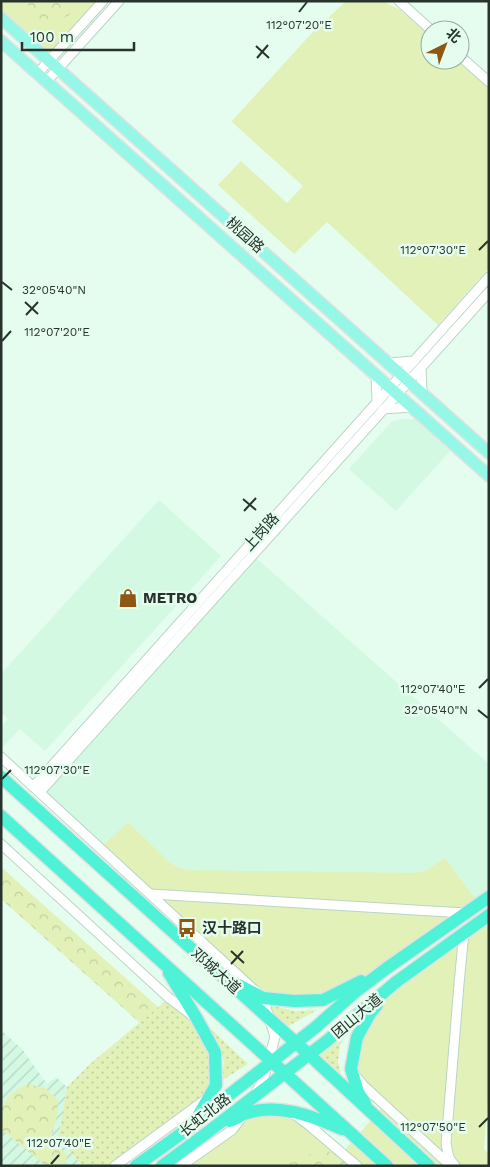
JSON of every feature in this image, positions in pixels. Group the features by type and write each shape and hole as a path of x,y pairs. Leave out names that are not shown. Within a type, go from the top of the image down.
{"highway":[{"name":"邓城大道","path":"1,777 296,1043 428,1166"},
{"name":"邓城大道","path":"1,816 387,1166"},
{"name":"团山大道","path":"272,1061 387,968 489,897"},
{"name":"团山大道","path":"225,1118 328,1040 401,979 489,915"},
{"path":"161,960 215,1052 216,1085 192,1126"},
{"path":"221,975 263,998 294,1001 323,1000 387,968"},
{"path":"372,1113 358,1092 351,1069 357,1037 371,1012 401,979"},
{"name":"长虹北路","path":"136,1166 192,1126 272,1061"},
{"path":"204,1135 245,1114 266,1109 289,1111 315,1118 352,1133"},
{"name":"长虹北路","path":"162,1166 225,1118"}],"main road":[{"name":"桃园路","path":"1,18 489,453"},
{"name":"桃园路","path":"1,41 489,476"}],"street":[{"path":"54,65 104,1"},
{"path":"42,77 119,1"},
{"path":"399,1 420,20"},
{"path":"470,65 489,82"},
{"name":"上岗路","path":"37,790 384,410 414,361 489,277"},
{"name":"上岗路","path":"405,378 421,368 489,292"},
{"path":"388,363 414,361"},
{"path":"421,368 422,393"},
{"path":"376,375 377,402"},
{"name":"上岗路","path":"37,790 377,402 394,391"},
{"path":"384,410 412,407"},
{"path":"1,757 263,998 275,1037 263,1080 245,1114 232,1130 182,1166"},
{"path":"1,844 169,998 197,1019"},
{"path":"151,894 465,913"},
{"path":"453,1166 448,1158 446,1144 464,932"},
{"path":"351,1069 364,1086 453,1166"},
{"path":"115,1166 209,1096"},
{"path":"289,1111 310,1126 357,1166"}],"shaded area":[{"path":"415,419 450,451 396,511 349,469 392,421"},
{"path":"159,500 221,556 45,751 20,729 1,749 1,727 8,719 1,713 1,674"},
{"path":"253,555 489,764 489,897 465,913 151,894 40,792"},
{"path":"1,1030 22,1049 47,1084 56,1077 67,1087 58,1139 83,1166 1,1166"}],"green space":[{"path":"1,1 103,1 50,61 1,18"},
{"path":"27,1 78,1 75,12 53,22 48,22 36,16 30,9"},
{"path":"346,1 383,1 400,10 420,27 420,70 467,70 489,89 489,268 438,325 327,222 294,254 218,185 241,161 287,203 303,186 232,121 310,35"},
{"path":"128,822 170,863 190,870 412,873 425,871 445,858 479,904 387,968 323,1000 263,998 100,848"},
{"path":"1,867 158,1007 140,1023 1,899"},
{"path":"489,915 489,1090 484,1148 489,1156 489,1166 455,1166 448,1158 441,1166 181,1166 245,1114 289,1111 342,1153 384,1105 351,1069 357,1037 396,982"},
{"path":"169,998 197,1019 215,1052 209,1096 115,1166 83,1166 58,1139 67,1087 90,1064"},
{"path":"258,1003 296,1011 317,1010 285,1028"},
{"path":"210,1028 248,1064 221,1081 224,1063 221,1051"},
{"path":"347,1030 340,1046 338,1061 343,1083 316,1055"},
{"path":"27,1084 45,1088 58,1100 57,1115 52,1135 67,1156 66,1164 46,1166 1,1129 1,1110 10,1094"},
{"path":"321,1148 335,1154 349,1166 288,1166 289,1163 296,1162"}],"place":[{"name":"METRO","path":"128,598"},
{"name":"汉十路口","path":"187,928"}]}
